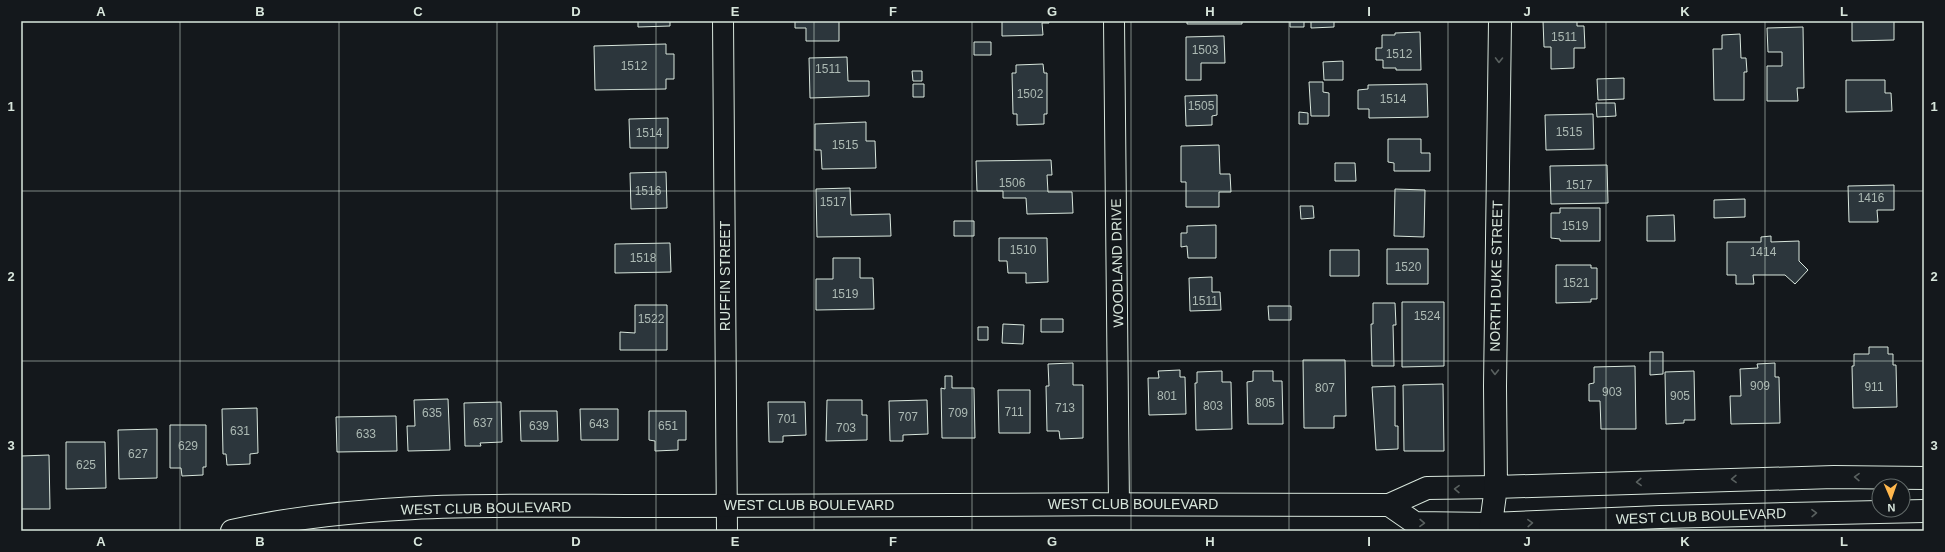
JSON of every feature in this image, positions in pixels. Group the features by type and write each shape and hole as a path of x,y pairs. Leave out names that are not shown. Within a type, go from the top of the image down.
{"street":[{"name":"RUFFIN STREET","path":"723,21 727,531"},
{"name":"WOODLAND DRIVE","path":"1114,21 1119,505"},
{"name":"NORTH DUKE STREET","path":"1490,528 1496,487 1495,386 1500,21"},
{"name":"WEST CLUB BOULEVARD","path":"232,531 297,525 379,510 493,506 1389,505 1427,488 1834,477 1924,478"},
{"name":"WEST CLUB BOULEVARD","path":"1389,505 1415,523 1490,528 1660,517 1924,511"}],"building":[{"path":"638,21 670,21 670,26 638,27"},
{"path":"795,21 839,21 839,41 806,41 806,28 795,28"},
{"path":"1002,21 1049,21 1049,23 1042,23 1043,35 1002,36"},
{"path":"1187,21 1242,21 1242,24 1187,24"},
{"path":"1290,21 1304,21 1304,27 1290,27"},
{"path":"1311,21 1334,21 1334,27 1311,28"},
{"path":"1543,21 1577,21 1577,26 1584,26 1585,48 1574,48 1574,68 1551,69 1551,47 1544,47"},
{"path":"1852,21 1894,21 1894,40 1852,41"},
{"path":"1803,27 1804,88 1797,88 1798,101 1767,101 1767,66 1782,66 1782,52 1768,52 1767,28"},
{"path":"1420,32 1421,70 1396,70 1396,68 1383,68 1383,60 1376,60 1376,48 1382,48 1382,35"},
{"path":"1740,34 1741,58 1746,58 1747,72 1744,72 1744,100 1714,100 1713,49 1722,49 1722,35"},
{"path":"1224,36 1225,63 1201,63 1201,80 1186,80 1186,37"},
{"path":"974,42 991,42 991,55 974,55"},
{"path":"666,44 666,54 674,54 674,79 666,79 666,89 595,90 594,46"},
{"path":"847,57 848,81 869,81 869,96 810,98 809,58"},
{"path":"1343,61 1343,80 1324,80 1323,62"},
{"path":"1043,64 1044,73 1047,73 1047,114 1044,114 1044,124 1017,125 1017,114 1013,114 1012,73 1016,73 1016,65"},
{"path":"912,71 922,71 922,81 913,81"},
{"path":"1624,78 1624,99 1598,100 1597,79"},
{"path":"1846,80 1885,80 1885,93 1891,93 1892,111 1846,112"},
{"path":"1309,82 1323,82 1323,92 1329,93 1329,116 1311,116"},
{"path":"913,84 924,84 924,97 913,97"},
{"path":"1427,84 1428,117 1369,118 1369,109 1358,109 1358,90 1368,89 1368,85"},
{"path":"1217,95 1217,115 1212,116 1212,125 1186,126 1185,96"},
{"path":"1596,103 1615,103 1616,116 1597,117"},
{"path":"1299,112 1308,113 1308,124 1299,124"},
{"path":"1593,114 1594,149 1546,150 1545,115"},
{"path":"668,118 668,148 630,148 629,119"},
{"path":"866,122 866,141 875,141 876,168 822,169 821,150 815,150 815,124"},
{"path":"1388,139 1421,139 1421,153 1430,153 1430,171 1394,171 1394,163 1388,162"},
{"path":"1219,145 1220,174 1230,174 1231,192 1219,192 1219,207 1186,207 1186,182 1181,182 1181,146"},
{"path":"1051,160 1052,175 1047,175 1048,192 1072,192 1073,213 1027,214 1026,198 1003,198 1003,191 977,191 976,161"},
{"path":"1335,163 1355,163 1356,181 1335,181"},
{"path":"1607,165 1608,203 1551,204 1550,166"},
{"path":"666,172 667,208 631,209 630,173"},
{"path":"1894,185 1894,210 1877,210 1878,222 1849,222 1848,186"},
{"path":"850,188 851,215 890,214 891,236 817,237 816,189"},
{"path":"1395,189 1425,190 1424,237 1394,236"},
{"path":"1745,199 1745,217 1714,218 1714,200"},
{"path":"1300,206 1313,206 1314,218 1301,219"},
{"path":"1560,208 1600,208 1600,241 1560,241 1560,239 1551,238 1551,213 1560,213"},
{"path":"1674,215 1675,241 1647,241 1647,216"},
{"path":"954,221 974,221 974,236 954,236"},
{"path":"1216,225 1216,258 1188,258 1187,246 1181,247 1181,233 1187,233 1187,226"},
{"path":"1771,236 1771,242 1799,241 1799,261 1808,270 1795,284 1785,275 1753,275 1754,284 1736,284 1736,275 1727,275 1727,242 1761,242 1761,237"},
{"path":"999,238 1047,238 1048,282 1026,283 1026,273 1008,273 1007,261 999,261"},
{"path":"670,243 671,272 615,273 615,244"},
{"path":"1387,249 1428,249 1428,284 1387,284"},
{"path":"1330,250 1359,250 1359,276 1330,276"},
{"path":"833,258 860,258 860,278 873,278 874,309 816,310 816,279 833,279"},
{"path":"1556,265 1591,265 1591,268 1597,268 1597,299 1591,299 1591,302 1556,303"},
{"path":"1212,277 1212,292 1220,292 1221,310 1190,311 1189,278"},
{"path":"1402,302 1444,302 1444,366 1402,367"},
{"path":"1373,303 1395,303 1396,325 1393,325 1394,366 1372,366 1371,324 1373,324"},
{"path":"635,305 667,305 667,350 620,350 620,332 635,333"},
{"path":"1268,306 1291,306 1291,320 1269,320"},
{"path":"1041,319 1063,319 1063,332 1041,332"},
{"path":"1003,324 1024,325 1023,344 1002,343"},
{"path":"978,327 988,327 988,340 978,340"},
{"path":"1869,347 1888,347 1888,354 1893,354 1893,365 1896,365 1897,407 1853,408 1852,366 1854,366 1854,354 1869,354"},
{"path":"1650,352 1663,352 1663,374 1650,375"},
{"path":"1303,360 1345,360 1346,416 1334,416 1334,428 1304,428"},
{"path":"1073,363 1073,385 1083,385 1083,438 1060,439 1059,431 1047,431 1046,386 1049,386 1048,364"},
{"path":"1775,363 1775,377 1779,377 1780,423 1731,424 1730,396 1741,396 1740,369 1758,368 1757,364"},
{"path":"1635,366 1636,429 1601,429 1600,401 1589,401 1589,384 1594,383 1594,367"},
{"path":"1180,370 1180,377 1185,377 1186,414 1149,415 1148,378 1159,378 1158,371"},
{"path":"1222,371 1222,382 1231,382 1232,429 1196,430 1195,383 1197,383 1197,372"},
{"path":"1253,371 1273,371 1273,381 1282,381 1283,424 1248,424 1247,382 1253,381"},
{"path":"1694,371 1695,420 1684,420 1684,423 1666,424 1665,372"},
{"path":"945,376 952,376 952,388 974,388 975,438 942,438 941,388 945,389"},
{"path":"1443,384 1444,451 1404,451 1403,385"},
{"path":"1395,386 1395,426 1398,426 1398,449 1376,450 1372,387"},
{"path":"998,390 1030,390 1030,433 999,433"},
{"path":"448,399 450,450 408,451 407,426 415,426 414,400"},
{"path":"827,400 862,400 862,415 867,415 867,440 826,441"},
{"path":"927,400 928,434 903,435 903,441 890,441 889,401"},
{"path":"501,402 502,442 480,443 481,446 465,446 464,403"},
{"path":"768,402 805,402 806,435 783,436 783,442 769,442"},
{"path":"257,408 258,453 250,454 250,464 227,465 226,454 223,454 222,409"},
{"path":"580,409 618,409 618,440 581,440"},
{"path":"520,411 557,411 558,441 521,441"},
{"path":"649,411 686,411 686,440 678,440 678,450 655,451 655,441 649,440"},
{"path":"396,416 397,451 337,452 336,417"},
{"path":"170,425 206,425 206,467 203,467 203,475 182,476 181,468 170,468"},
{"path":"157,429 157,478 119,479 118,430"},
{"path":"66,442 105,442 106,488 66,489"},
{"path":"49,455 50,509 21,509 21,456"}]}
